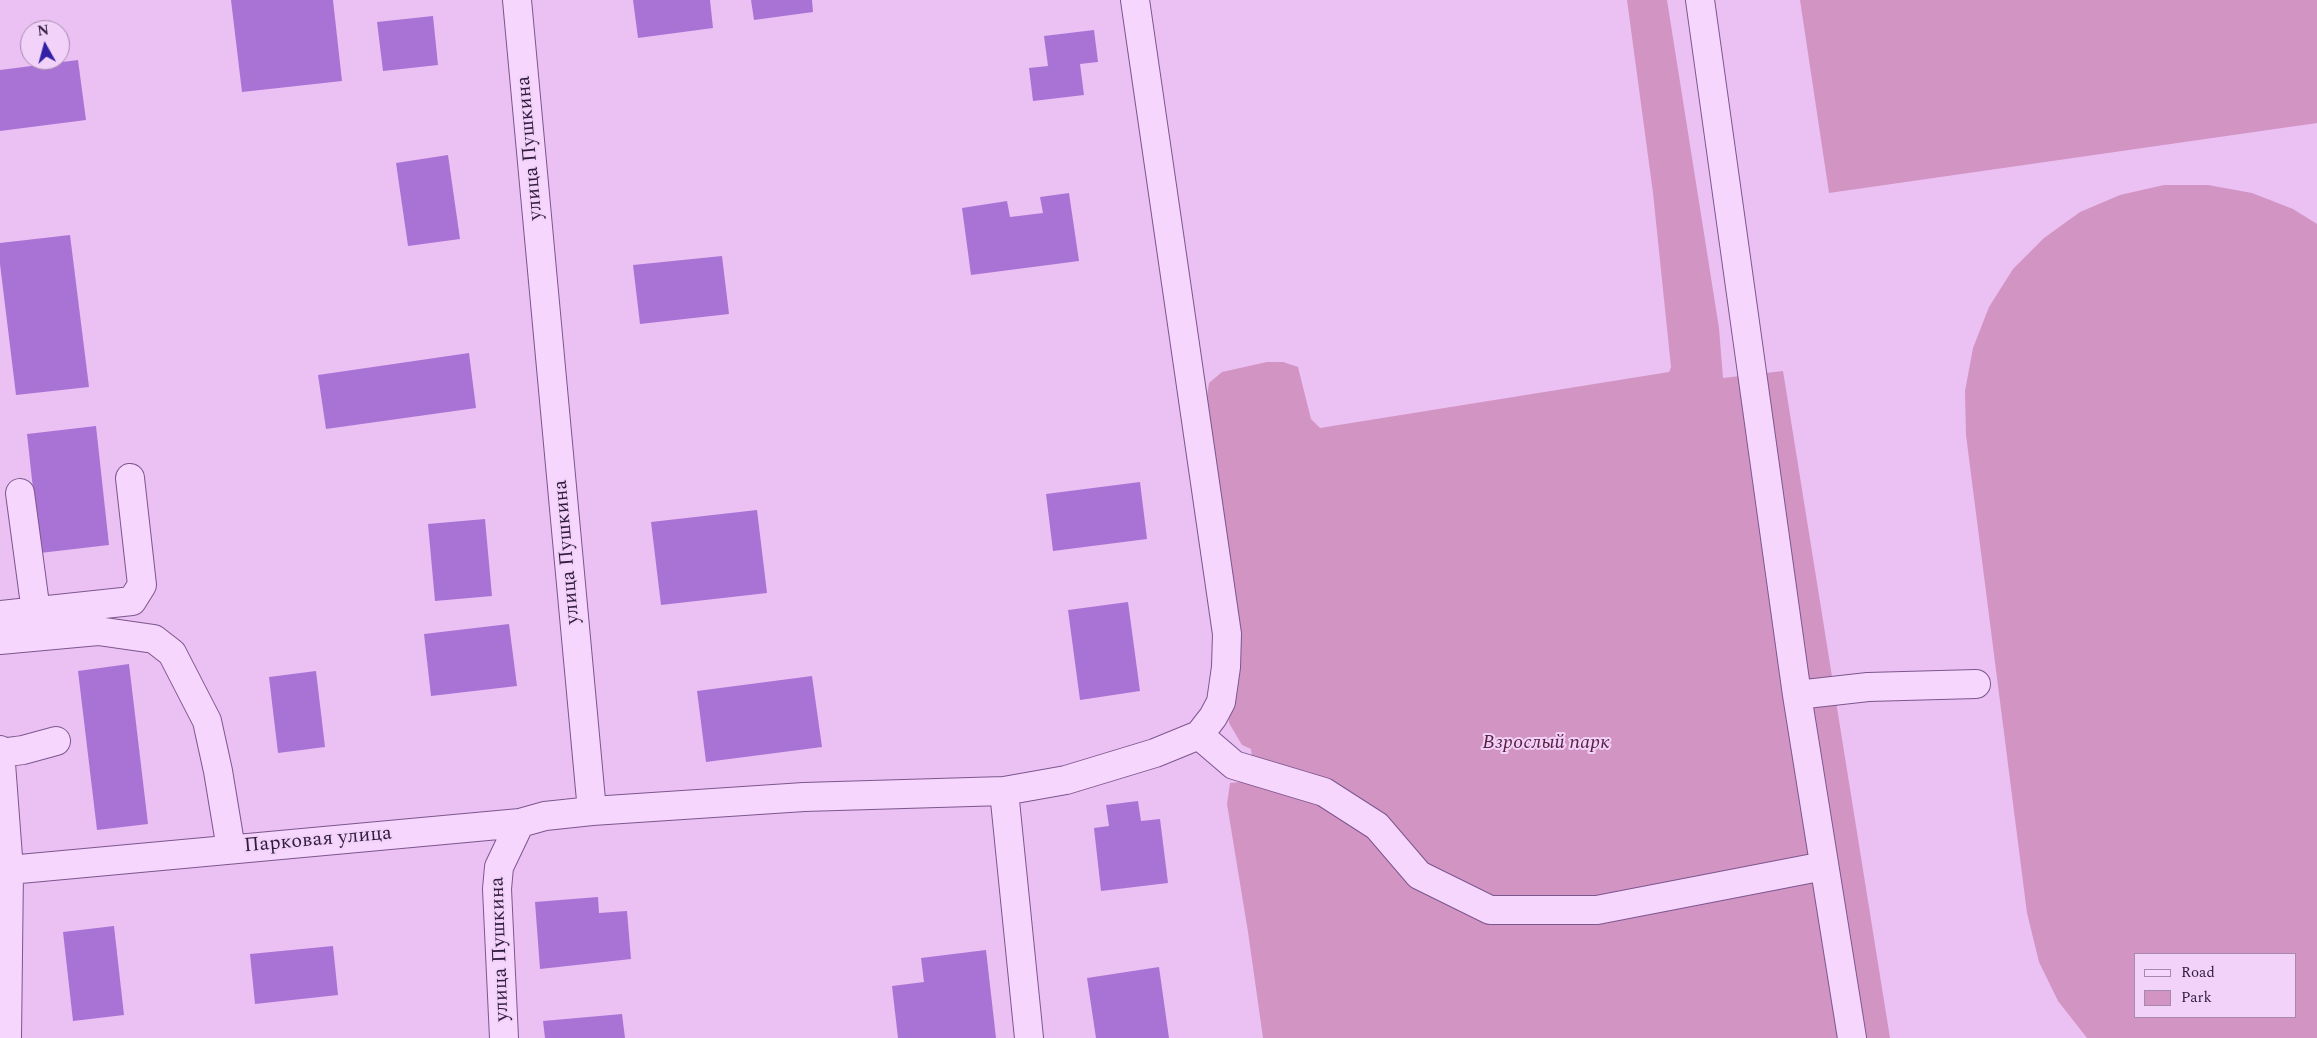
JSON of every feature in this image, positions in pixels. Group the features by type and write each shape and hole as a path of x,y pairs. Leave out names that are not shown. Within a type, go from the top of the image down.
{"street":[{"name":"улица Пушкина","path":"517,0 592,811"},
{"path":"520,823 545,816 592,811 804,796 1004,790 1066,780 1104,770 1155,754 1199,735 1221,702 1226,667 1227,634 1135,0"},
{"path":"1700,0 1797,696 1852,1038"},
{"path":"0,615 132,601 142,585 130,478"},
{"path":"20,493 36,612"},
{"name":"Парковая улица","path":"0,640 98,631 154,639 172,653 207,721 218,771 231,849 520,823"},
{"path":"1797,696 1868,687 1976,684"},
{"path":"1199,735 1234,765 1324,792 1377,826 1419,875 1490,910 1597,910 1824,866"},
{"path":"7,1038 9,870 0,751 23,750 56,741"},
{"path":"1004,790 1029,1038"},
{"name":"улица Пушкина","path":"504,1038 497,889 499,867 520,823"},
{"path":"9,870 231,849"}],"green space":[{"name":"Взрослый парк","path":"1627,0 1667,0 1719,328 1723,378 1783,371 1890,1038 1263,1038 1227,804 1230,783 1249,781 1255,783 1251,749 1242,745 1229,723 1225,696 1219,493 1207,396 1209,383 1222,372 1267,362 1283,362 1298,367 1311,419 1320,428 1669,372 1671,367 1653,193"},
{"path":"1800,0 2317,0 2317,123 1829,193"},
{"path":"2164,185 2208,185 2252,193 2293,209 2317,224 2317,1038 2087,1038 2058,1001 2039,962 2027,913 1966,435 1965,391 1973,348 1989,307 2013,269 2044,238 2080,212 2120,195"}],"building":[{"path":"231,0 333,0 342,81 242,92"},
{"path":"633,0 710,0 713,28 638,38"},
{"path":"751,0 812,0 813,12 754,20"},
{"path":"433,16 438,65 383,71 377,22"},
{"path":"1094,30 1098,62 1080,64 1084,95 1033,101 1029,68 1048,66 1044,36"},
{"path":"78,60 86,120 0,131 0,70 20,67 20,70 70,70 70,61"},
{"path":"448,155 460,239 408,246 396,163"},
{"path":"1069,193 1079,261 971,275 962,208 1007,201 1010,217 1043,213 1040,197"},
{"path":"70,235 89,387 16,395 0,264 0,243"},
{"path":"722,256 729,314 640,324 633,265"},
{"path":"469,353 476,408 326,429 318,375"},
{"path":"96,426 109,545 40,553 27,434"},
{"path":"1140,482 1147,539 1053,551 1046,494"},
{"path":"757,510 767,593 661,605 651,522"},
{"path":"485,519 492,596 435,601 428,524"},
{"path":"1128,602 1140,691 1080,700 1068,610"},
{"path":"509,624 517,686 431,696 424,634"},
{"path":"129,664 148,824 97,830 78,671"},
{"path":"316,671 325,747 278,753 269,677"},
{"path":"812,676 822,747 706,762 697,691"},
{"path":"1138,801 1141,821 1160,819 1168,883 1101,891 1094,828 1109,826 1106,805"},
{"path":"598,897 599,913 627,911 631,959 540,969 535,902"},
{"path":"114,926 124,1015 73,1021 63,932"},
{"path":"333,946 338,995 255,1004 250,954"},
{"path":"986,950 996,1038 898,1038 892,986 924,982 921,958"},
{"path":"1159,967 1169,1038 1096,1038 1087,978"},
{"path":"622,1014 625,1038 545,1038 543,1021"}]}
